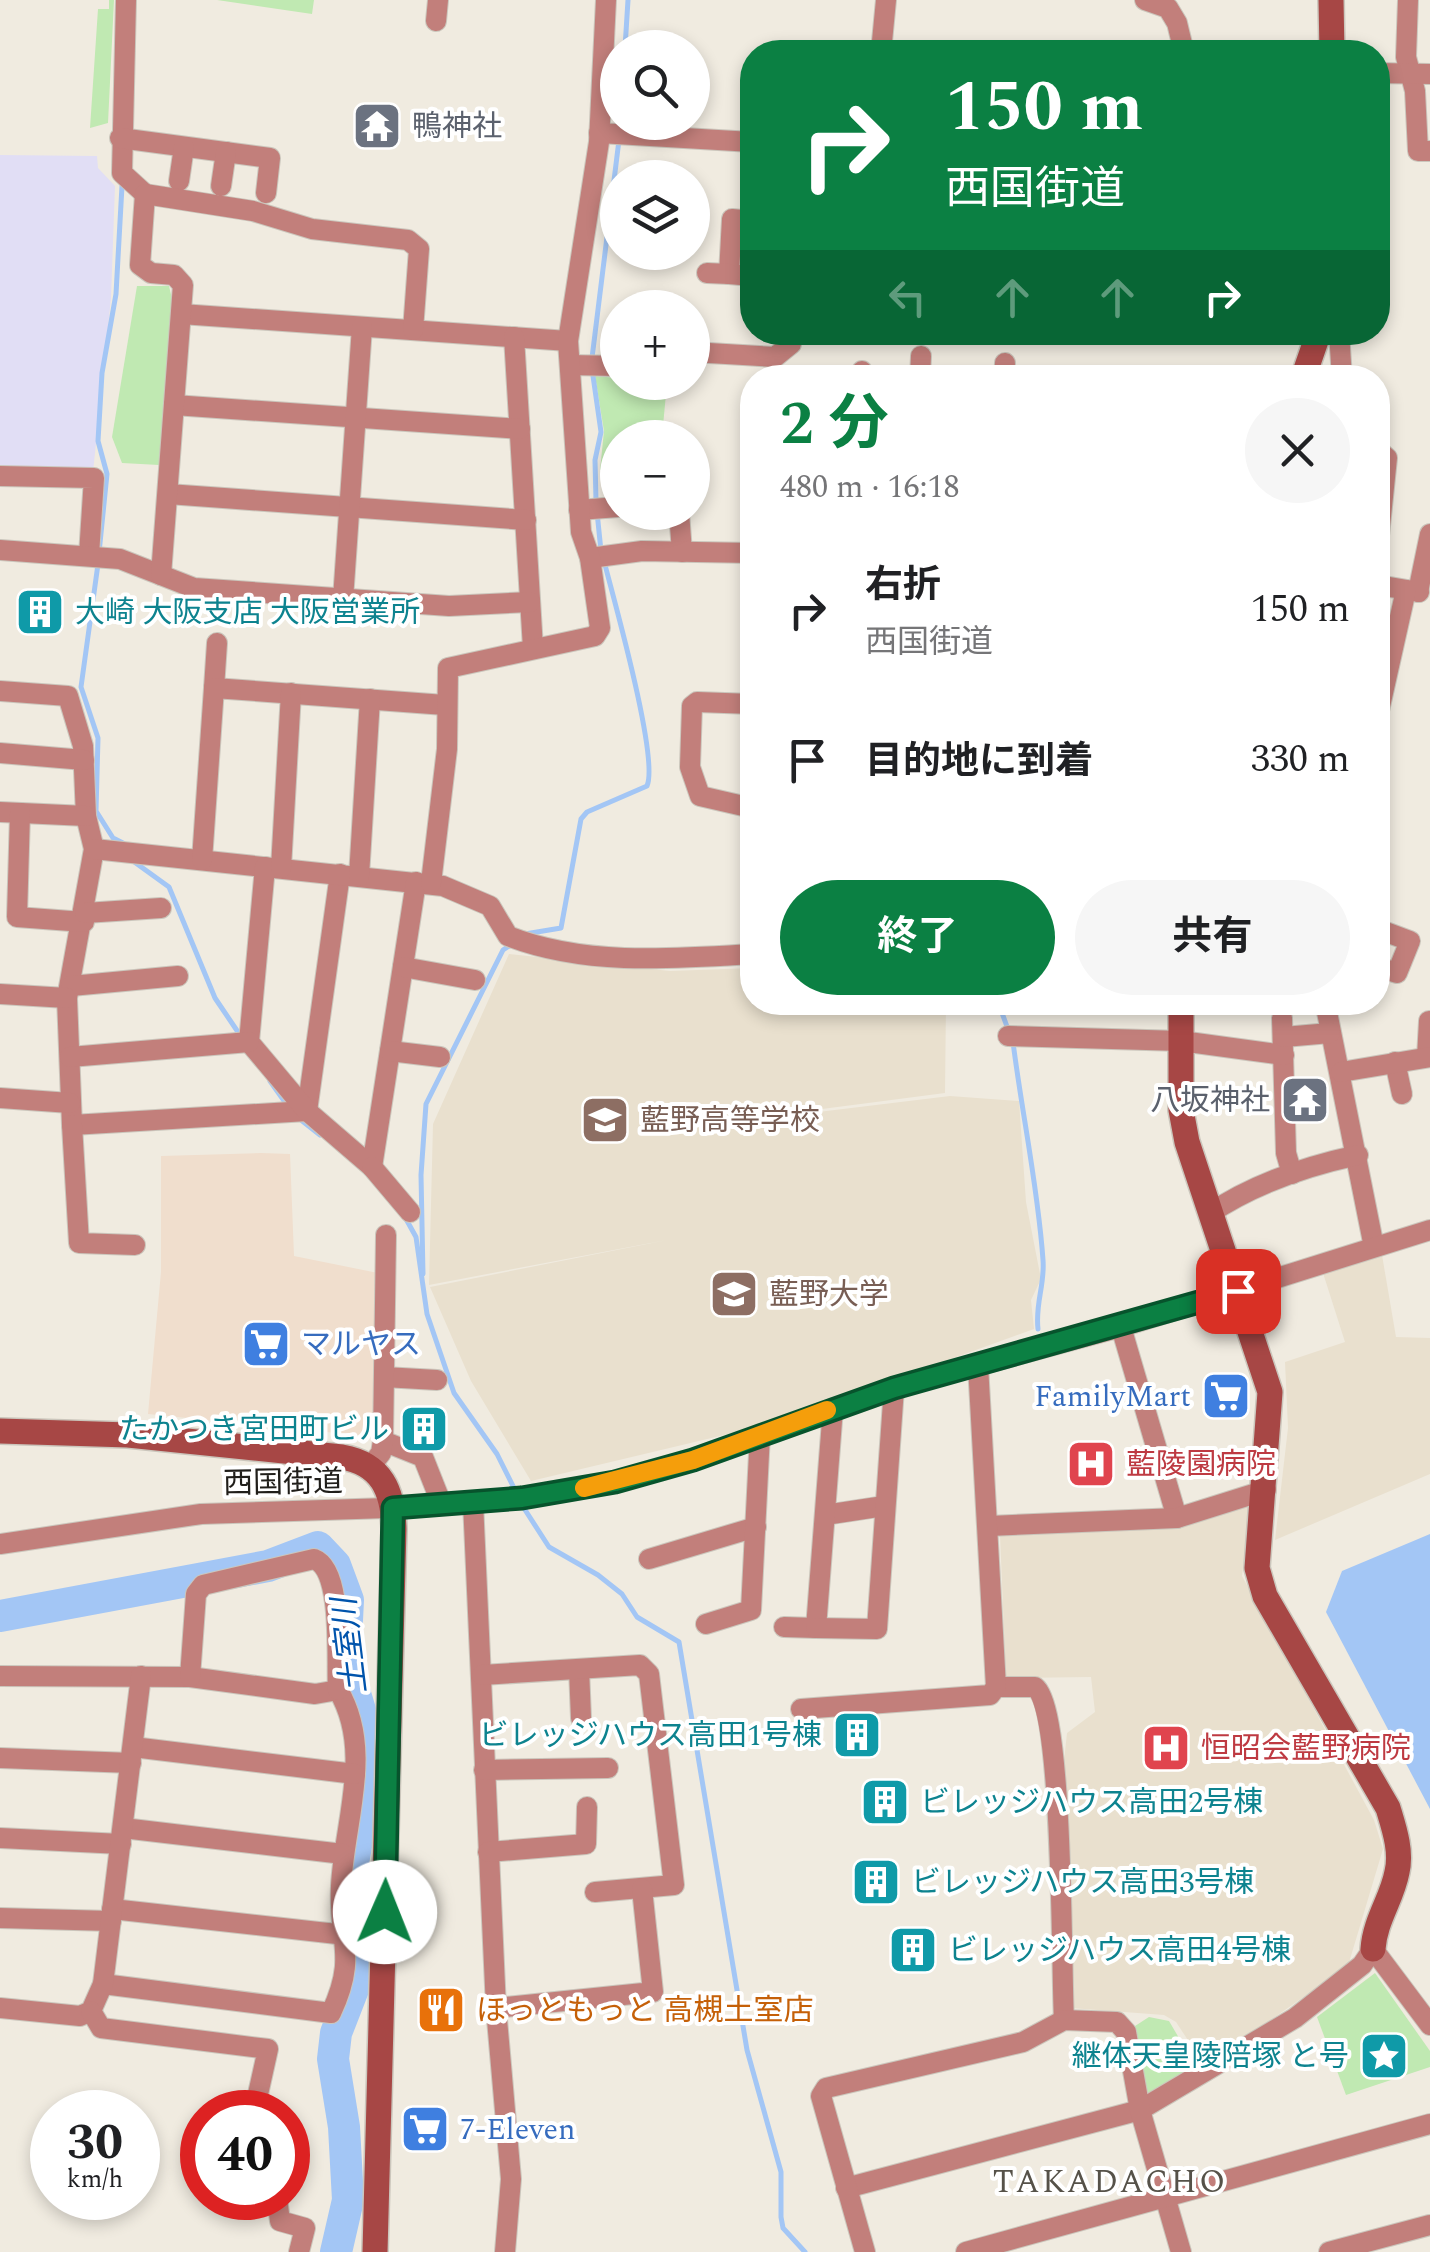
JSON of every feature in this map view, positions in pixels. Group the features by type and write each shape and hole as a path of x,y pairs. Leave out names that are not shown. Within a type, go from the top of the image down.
{"street":[{"path":"126,0 122,174 145,194 253,211 312,229 408,240 419,249 413,330"},
{"path":"605,30 606,0"},
{"path":"881,40 886,0"},
{"path":"1145,0 1168,8 1178,23 1182,40"},
{"path":"1331,0 1332,40"},
{"path":"1430,4 1408,1 1420,74 1418,151 1430,151"},
{"path":"1390,73 1420,74"},
{"path":"372,1167 403,967 424,883 447,749 445,674 453,664 595,636 600,628 590,558 580,532 568,341 600,133"},
{"path":"120,138 270,158 266,193"},
{"path":"710,140 740,141"},
{"path":"179,180 184,146"},
{"path":"222,186 226,152"},
{"path":"145,194 140,264 150,273 174,275 183,285 161,576"},
{"path":"729,274 732,219 740,220"},
{"path":"707,272 740,275"},
{"path":"181,314 568,341"},
{"path":"343,599 362,326"},
{"path":"514,337 533,648"},
{"path":"710,353 775,357 790,345"},
{"path":"921,356 921,365"},
{"path":"570,365 600,366"},
{"path":"174,405 520,429"},
{"path":"0,476 94,478 90,555"},
{"path":"168,494 526,520"},
{"path":"579,510 600,508"},
{"path":"680,530 682,552"},
{"path":"1390,678 1418,592 1430,534"},
{"path":"0,550 120,559 194,588 449,606 530,602"},
{"path":"590,558 740,553"},
{"path":"1390,587 1418,592"},
{"path":"202,860 217,643"},
{"path":"214,688 444,705"},
{"path":"0,691 68,696 84,760 86,816 94,849 85,918 69,992 70,1103 79,1243 135,1246"},
{"path":"291,694 250,1042 307,1111 372,1167 410,1212"},
{"path":"307,1111 350,875 370,699"},
{"path":"740,704 697,702 692,706 690,766 700,796 740,805"},
{"path":"0,753 84,760"},
{"path":"86,816 10,813 17,917 85,918 161,908"},
{"path":"94,849 424,883 468,894 490,906 516,939 602,956 679,959 740,955"},
{"path":"1390,934 1410,941 1397,972 1390,970"},
{"path":"403,967 475,980"},
{"path":"0,994 69,992 178,976"},
{"path":"846,2188 1140,2110 1296,2018 1362,1965 1373,1949 1375,1927 1398,1872 1398,1844 1388,1808 1265,1596 1257,1568 1266,1490 1270,1392 1183,1124 1181,1015"},
{"path":"1328,1015 1334,1063 1341,1072 1374,1247"},
{"path":"1341,1072 1428,1057 1429,1021"},
{"path":"1010,1036 1181,1041 1330,1033"},
{"path":"1284,1037 1286,1154 1292,1174"},
{"path":"70,1057 250,1042"},
{"path":"390,1050 440,1057"},
{"path":"1395,1062 1402,1094"},
{"path":"0,1098 70,1103"},
{"path":"72,1125 307,1111"},
{"path":"1210,1214 1246,1191 1292,1174 1296,1168 1358,1155"},
{"name":"西国街道","path":"0,1544 201,1514 442,1505 615,1482 894,1388 1122,1327 1430,1230"},
{"path":"370,1467 382,1453 383,1441 384,1378 394,1269 386,1235"},
{"path":"1122,1327 1177,1518"},
{"path":"801,1709 990,1694 996,1687 978,1365"},
{"path":"384,1378 437,1380"},
{"path":"784,1627 877,1629 894,1388"},
{"path":"816,1628 834,1408"},
{"path":"0,1432 170,1438 342,1456 370,1467 387,1486 393,1508 375,2252"},
{"path":"706,1624 751,1610 760,1434"},
{"path":"383,1441 423,1456 442,1505"},
{"path":"990,1526 1177,1518 1266,1490"},
{"path":"472,1502 496,2008 511,2179 505,2252"},
{"path":"825,1515 884,1506"},
{"path":"648,1559 756,1526"},
{"path":"103,1984 331,2013 346,1982 346,1936 340,1906 355,1774 349,1709 338,1690 336,1597 325,1566 314,1559 203,1585 196,1594 190,1676"},
{"path":"482,1675 640,1665 649,1674 674,1885 595,1892"},
{"path":"579,1669 581,1718"},
{"path":"0,1676 190,1676 315,1694 338,1690"},
{"path":"0,2008 80,2016 91,2011 103,1984 141,1676"},
{"path":"996,1687 1036,1687 1047,1707 1059,1853 1064,2020"},
{"path":"0,1758 132,1755 355,1774"},
{"path":"484,1770 608,1768"},
{"path":"488,1852 586,1844 587,1807"},
{"path":"0,1838 122,1836 343,1854"},
{"path":"496,2008 652,1992 642,1889"},
{"path":"0,1918 112,1915 346,1936"},
{"path":"1373,1949 1430,2024"},
{"path":"91,2011 101,2028 268,2049 259,2090"},
{"path":"865,2252 821,2096 826,2088 1023,2042 1064,2020 1117,2022 1126,2032 1140,2110 1181,2252"},
{"path":"966,2252 1430,2124"},
{"path":"280,2220 305,2228 299,2252"},
{"path":"1329,2252 1430,2224"}],"shaded area":[{"path":"0,155 97,156 98,168 115,186 111,298 93,472 0,469"},
{"path":"509,954 670,971 740,968 740,1015 946,1015 945,1093 776,1115 775,1122 777,1117 950,1096 1019,1101 1026,1202 1041,1279 1031,1300 1034,1329 774,1423 531,1481 471,1381 430,1287 667,1240 429,1285 433,1124"},
{"name":"マルヤス","path":"290,1154 294,1256 378,1273 376,1437 148,1414 161,1272 161,1156"},
{"path":"1382,1255 1396,1337 1430,1338 1430,1474 1275,1540 1288,1428 1285,1362 1345,1342 1323,1273"},
{"path":"1251,1505 1242,1576 1374,1820 1383,1849 1348,1966 1205,2066 1176,2022 1164,2015 1071,2008 1072,1877 1064,1761 1067,1733 1095,1712 1091,1677 1006,1678 1000,1535 1207,1520"}],"green space":[{"path":"109,0 114,0 108,123 90,128 98,9 109,9"},
{"path":"217,0 314,0 312,14"},
{"path":"137,286 169,286 175,312 159,465 122,463 112,437"},
{"path":"595,376 600,376 600,400 665,400 664,420 602,420"},
{"path":"1375,1973 1430,2051 1430,2067 1346,2095 1317,2017"},
{"path":"1149,2017 1169,2021 1196,2067 1145,2098 1135,2026"}],"water":[{"path":"1430,1534 1430,1809 1326,1612 1342,1571"}],"waterway":[{"path":"626,30 628,0"},
{"path":"592,358 619,140"},
{"path":"99,553 107,474 98,441 102,373 116,294 122,186"},
{"path":"592,369 601,432 595,460 596,501"},
{"path":"597,512 601,551"},
{"path":"525,934 561,928 581,819 587,812 647,786 647,745 641,713 604,561"},
{"path":"98,564 81,687 98,738 96,811 113,838 123,843"},
{"path":"133,861 169,887 215,998 242,1038"},
{"path":"423,1274 421,1175 426,1104 503,950 512,944"},
{"path":"1003,1015 1009,1032"},
{"path":"1013,1042 1041,1233 1043,1269 1038,1329"},
{"path":"270,1081 287,1105"},
{"path":"301,1120 320,1135"},
{"path":"406,1219 416,1237 427,1314 454,1393 497,1454 516,1492"},
{"path":"520,1502 549,1547 598,1575 622,1594 637,1617 679,1642 747,2050 781,2172 783,2228 805,2252"},
{"name":"土室川","path":"0,1616 268,1566 318,1547 335,1565 348,1600 345,1660 362,1717 365,1749 363,1808 353,1863 357,1979 336,2033 333,2059 344,2127 348,2200 336,2252"}],"slow traffic":[{"path":"584,1488 693,1460 827,1410"}],"place":[{"name":"鴨神社","path":"377,126"},
{"name":"大崎 大阪支店 大阪営業所","path":"40,612"},
{"name":"八坂神社","path":"1305,1100"},
{"name":"藍野高等学校","path":"605,1120"},
{"name":"藍野大学","path":"734,1294"},
{"name":"マルヤス","path":"266,1344"},
{"name":"FamilyMart","path":"1226,1396"},
{"name":"たかつき宮田町ビル","path":"424,1429"},
{"name":"藍陵園病院","path":"1091,1464"},
{"name":"ビレッジハウス高田1号棟","path":"857,1735"},
{"name":"恒昭会藍野病院","path":"1166,1748"},
{"name":"ビレッジハウス高田2号棟","path":"885,1802"},
{"name":"ビレッジハウス高田3号棟","path":"876,1882"},
{"name":"ビレッジハウス高田4号棟","path":"913,1950"},
{"name":"ほっともっと 高槻土室店","path":"441,2010"},
{"name":"継体天皇陵陪塚 と号","path":"1384,2056"},
{"name":"7-Eleven","path":"425,2129"}],"district":[{"name":"TAKADACHO","path":"1110,2181"}],"route":[{"path":"385,1912 393,1508 522,1498 615,1482 693,1460 894,1388 1122,1327 1238,1291"}]}
